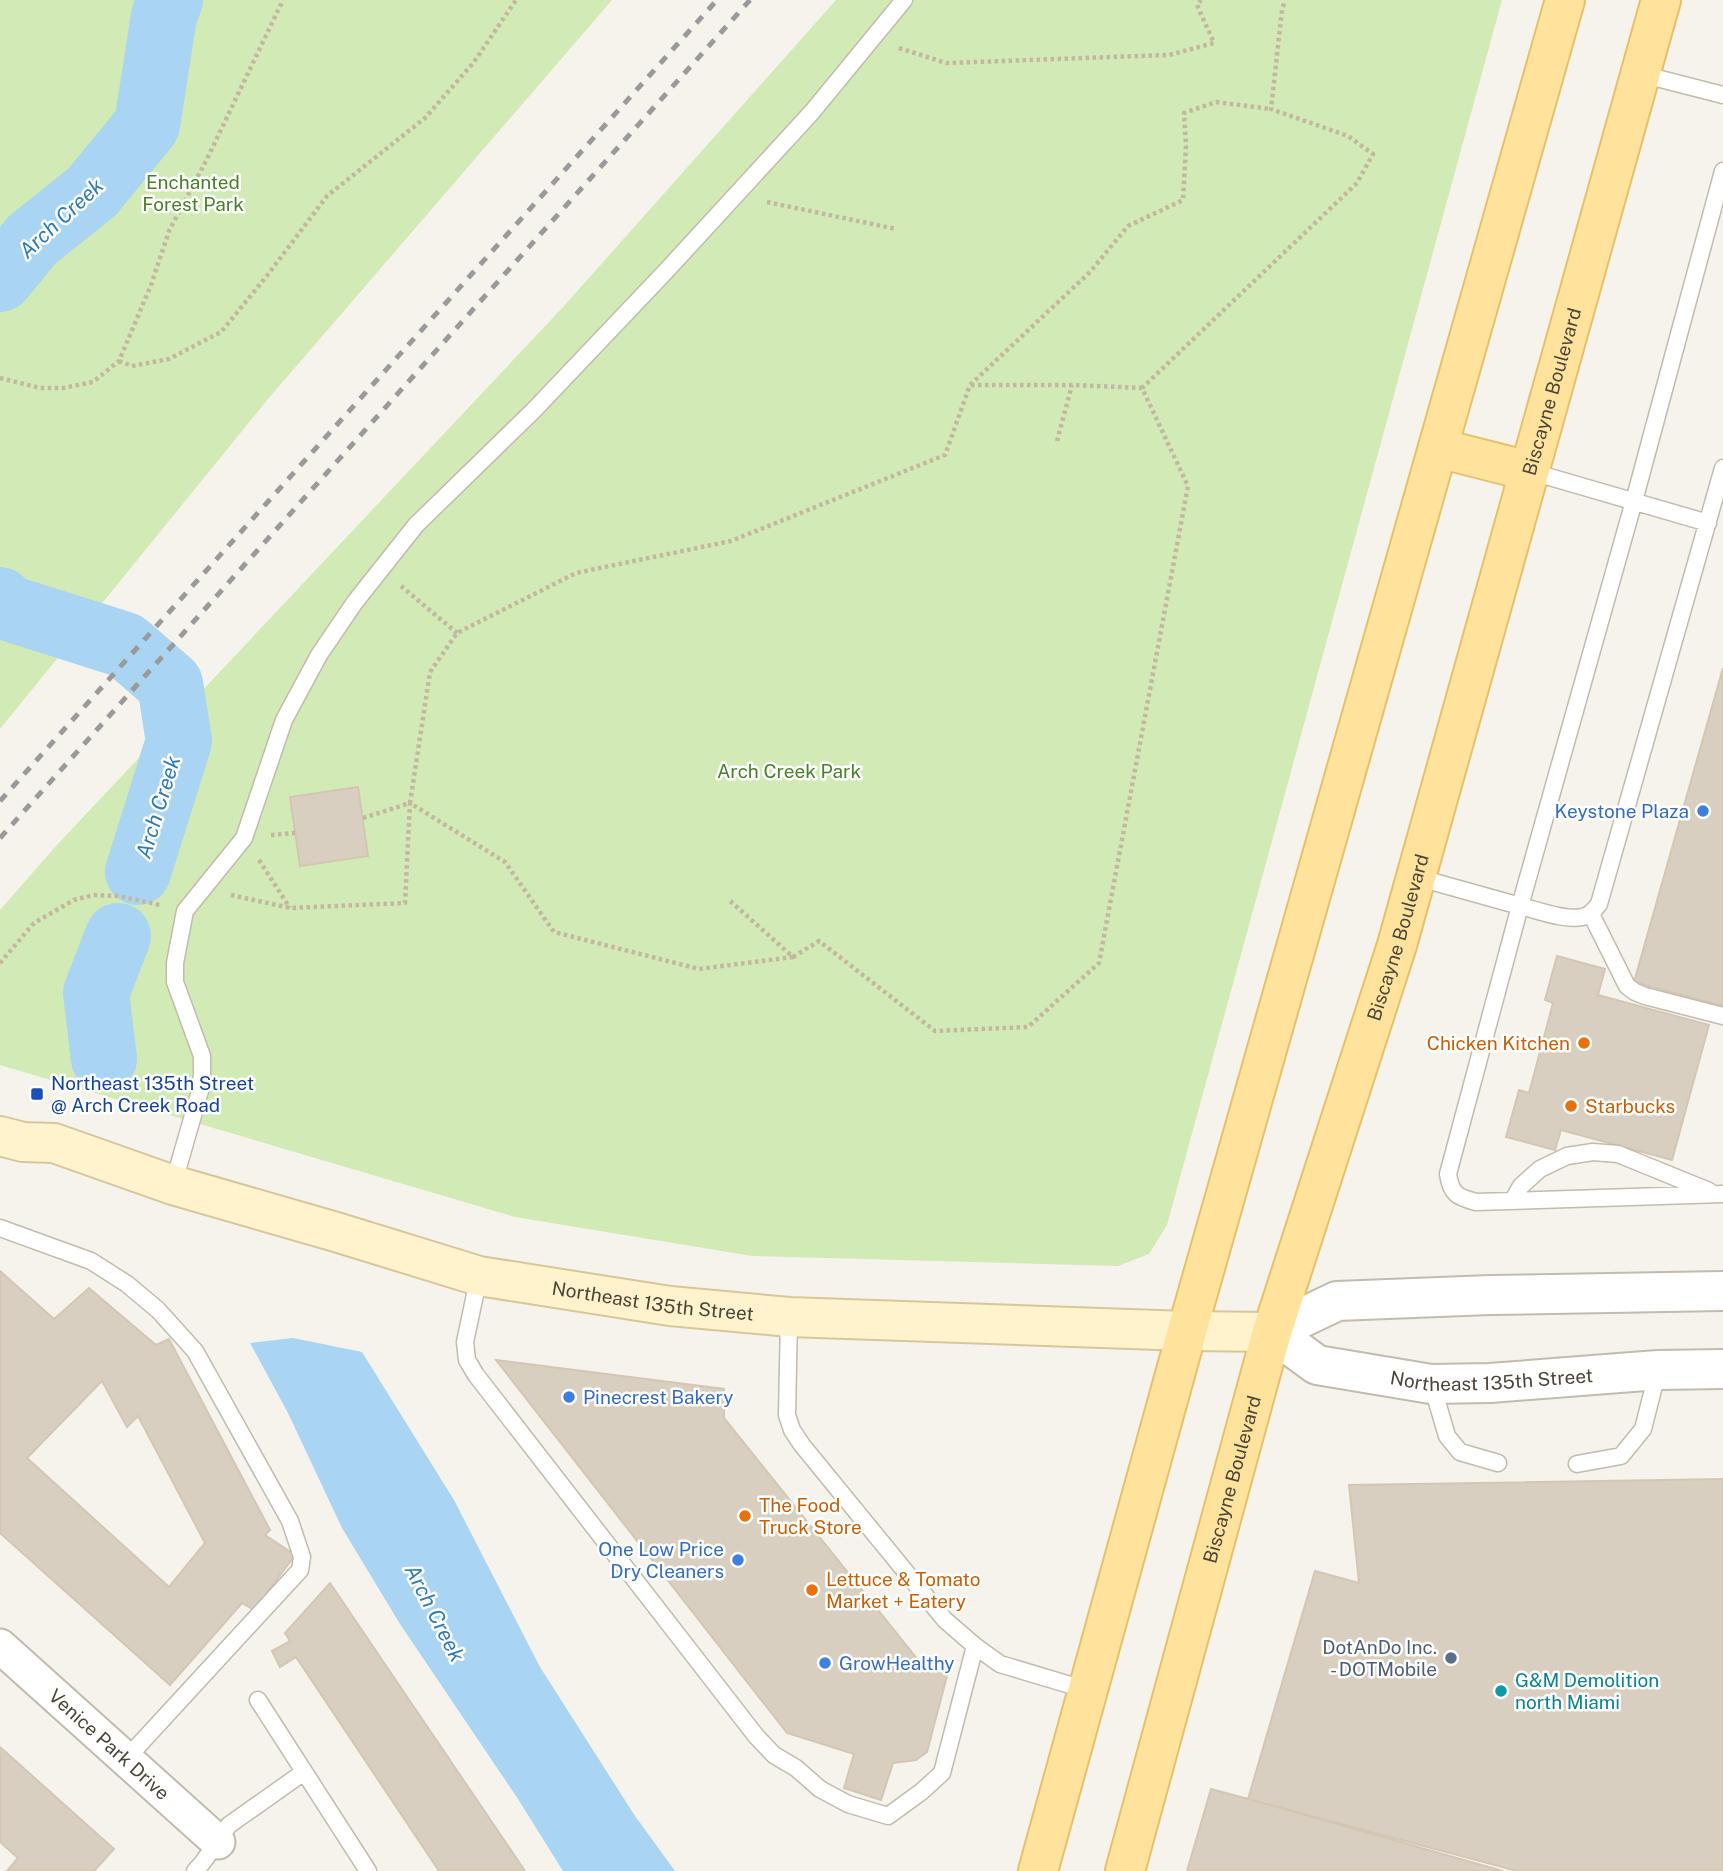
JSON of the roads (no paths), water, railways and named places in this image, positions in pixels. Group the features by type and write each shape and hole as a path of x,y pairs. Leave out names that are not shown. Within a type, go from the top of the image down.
{"main road":[{"path":"1038,1871 1187,1331 1565,0"},
{"name":"Biscayne Boulevard","path":"1125,1871 1272,1332 1397,945 1661,0"},
{"path":"1438,448 1529,471"},
{"name":"Northeast 135th Street","path":"0,1110 38,1124 54,1143"},
{"name":"Northeast 135th Street","path":"0,1136 23,1142 54,1143 173,1185 479,1276 670,1306 789,1317 1272,1332"}],"street":[{"name":"Northeast 135th Street","path":"1723,1291 1337,1301 1272,1332 1317,1365 1432,1384 1490,1383 1658,1370 1723,1369"},
{"name":"Venice Park Drive","path":"0,1646 218,1842"}],"lane":[{"path":"173,1185 200,1091 202,1073 202,1056 175,982 185,911 244,838 284,720 319,655 355,601 416,525 534,410 735,195 812,112 904,0"},
{"path":"1641,74 1723,95"},
{"path":"1720,1194 1476,1202 1462,1199 1450,1187 1448,1174 1723,171"},
{"path":"1416,877 1567,917 1580,918 1591,914 1600,904 1723,468"},
{"path":"1529,471 1708,523"},
{"path":"1591,914 1628,986 1635,992 1723,1016"},
{"path":"1513,1200 1521,1186 1540,1169 1567,1157 1593,1152 1618,1154 1720,1194"},
{"path":"0,1228 91,1261 127,1284 158,1310 194,1351 290,1521 302,1557 300,1570 126,1759"},
{"path":"479,1276 464,1342 471,1367 756,1736 774,1755 796,1768 820,1790 848,1804 888,1816 942,1773 975,1646"},
{"path":"789,1317 787,1415 792,1430 945,1620 1000,1664 1087,1690"},
{"path":"1577,1464 1621,1456 1643,1429 1658,1370"},
{"path":"1432,1384 1447,1436 1453,1444 1460,1452 1497,1463"},
{"path":"258,1700 368,1871"},
{"path":"195,1871 229,1825 304,1772"}],"water":[{"path":"293,1338 362,1352 454,1500 540,1667 635,1816 675,1871 563,1871 400,1624 342,1528 288,1413 250,1343"}],"waterway":[{"name":"Arch Creek","path":"0,279 32,240 92,192 147,125 164,16 170,0"},
{"name":"Arch Creek","path":"0,600 8,608 125,645 170,684 179,741 138,872"},
{"name":"Arch Creek","path":"104,1059 96,993 118,936"}],"railway":[{"path":"0,801 717,0"},
{"path":"0,838 750,0"}],"place":[{"name":"Keystone Plaza","path":"1703,811"},
{"name":"Chicken Kitchen","path":"1584,1043"},
{"name":"Northeast 135th Street @ Arch Creek Road","path":"37,1094"},
{"name":"Starbucks","path":"1571,1106"},
{"name":"Pinecrest Bakery","path":"569,1397"},
{"name":"The Food Truck Store","path":"745,1516"},
{"name":"One Low Price Dry Cleaners","path":"738,1560"},
{"name":"Lettuce & Tomato Market + Eatery","path":"812,1590"},
{"name":"DotAnDo Inc. - DOTMobile","path":"1451,1658"},
{"name":"GrowHealthy","path":"825,1663"},
{"name":"G&M Demolition north Miami","path":"1501,1691"}],"park label":[{"name":"Enchanted Forest Park","path":"193,193"},
{"name":"Arch Creek Park","path":"789,771"}]}
